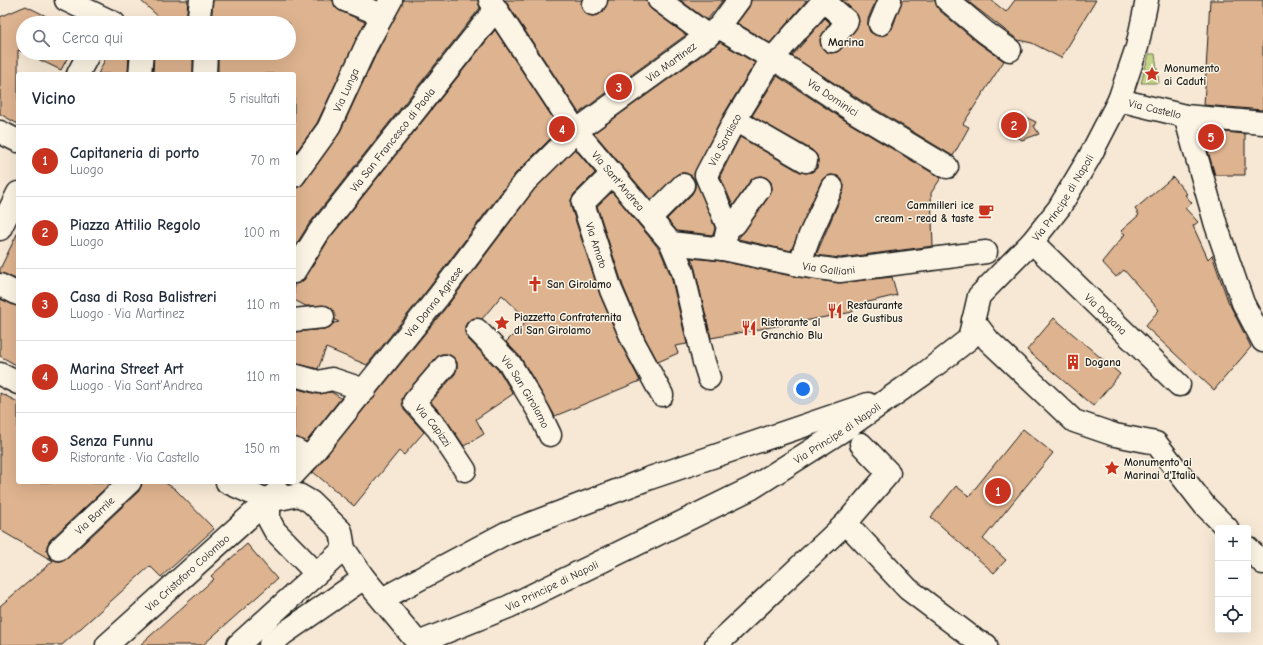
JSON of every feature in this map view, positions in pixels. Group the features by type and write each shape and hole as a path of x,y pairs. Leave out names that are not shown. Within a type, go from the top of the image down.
{"street":[{"path":"66,0 97,16"},
{"path":"345,0 386,8"},
{"name":"Via Dominici","path":"659,0 713,32 772,59 855,112 948,167"},
{"name":"Via Martinez","path":"576,131 713,32 739,0"},
{"path":"824,0 847,21 832,41"},
{"name":"Via Sardisco","path":"728,227 706,175 735,120 772,59 824,0"},
{"path":"880,24 890,0"},
{"path":"947,0 985,32 1010,50"},
{"name":"Via Principe di Napoli","path":"344,549 364,578 418,643 508,607 752,488 893,396 969,339 979,296 1032,242 1059,208 1089,158 1119,100 1137,47 1147,0"},
{"name":"Via Sant'Andrea","path":"492,5 576,131 612,175 671,242 683,272 709,378"},
{"name":"Via San Francesco di Paola","path":"296,269 319,232 492,5"},
{"name":"Via Lunga","path":"296,173 328,129 386,8"},
{"path":"79,72 85,60"},
{"path":"140,72 141,60"},
{"path":"205,72 206,60"},
{"name":"Via Castello","path":"1119,100 1185,116 1263,123"},
{"path":"1185,116 1216,225 1243,303 1263,341"},
{"path":"735,120 806,161"},
{"name":"Via Donna Agnese","path":"296,469 302,453 364,390 438,297 525,182 576,131"},
{"path":"0,132 16,141"},
{"name":"Via Amato","path":"612,175 583,203 611,290 634,343 662,395"},
{"path":"650,218 682,186"},
{"path":"799,266 810,235 832,187"},
{"path":"723,249 728,227 735,224 760,188"},
{"path":"0,229 16,197"},
{"name":"Via Galliani","path":"671,242 723,249 799,266 840,271 986,252"},
{"name":"Via Dogana","path":"1032,242 1180,385"},
{"path":"0,285 16,293"},
{"path":"296,320 323,317"},
{"path":"973,320 989,341 1074,421 1115,436 1156,443 1205,506 1224,525"},
{"name":"Via San Girolamo","path":"477,330 510,364 539,412 550,434"},
{"name":"Via Capizzi","path":"445,366 414,402 438,428 465,470"},
{"path":"296,376 319,382 332,379 364,390"},
{"path":"382,599 506,533 650,478 893,396"},
{"path":"716,645 846,523 889,473 861,444"},
{"name":"Via Barrile","path":"59,549 128,484"},
{"path":"232,484 269,500 299,495 312,502 341,531 344,549 238,645"},
{"path":"285,484 269,500 269,520 275,531 316,573"},
{"name":"Via Cristoforo Colombo","path":"107,645 269,500"},
{"path":"846,523 908,589 978,642 986,645"},
{"path":"1251,551 1263,563"},
{"path":"270,645 283,634 364,578"}],"green space":[{"path":"1149,54 1155,54 1159,83 1141,83"}],"building":[{"path":"140,0 188,0 187,16 158,16"},
{"path":"213,0 333,0 335,7 340,11 365,22 317,123 296,152 296,72 218,72 218,60 296,60 296,16 212,16"},
{"path":"403,0 478,0 480,8 309,224 296,245 296,188 304,183 339,134"},
{"path":"505,0 582,0 582,9 586,14 592,16 603,12 608,0 647,0 648,5 652,10 686,35 579,113"},
{"path":"680,0 723,0 707,20"},
{"path":"751,0 807,0 770,43 737,23 749,7"},
{"path":"842,0 876,0 868,19 868,26 870,32 881,36 887,34 892,29 902,0 935,0 939,10 977,42 1004,61 963,124 969,127 953,156 862,101 792,56 825,18 830,23 820,39 821,46 825,51 831,53 837,52 842,48 859,22 855,12"},
{"path":"966,0 991,0 1006,12 1015,0 1096,0 1061,58 1032,43 1018,40"},
{"path":"1210,0 1263,0 1263,110 1204,105"},
{"path":"26,6 46,16 16,16 16,60 18,60 18,72 16,72 16,123 0,114 0,17"},
{"path":"495,30 560,129 515,174 428,289 367,365 326,348 318,369 296,364 296,332 324,329 330,327 334,323 339,322 335,320 333,310 328,306 306,306 296,301 296,284 300,283 305,279 329,239"},
{"path":"720,42 755,63 724,114 694,174 715,228 713,235 677,231 667,219 692,194 695,188 695,182 692,176 686,173 679,173 651,200 594,133"},
{"path":"40,60 66,60 61,70"},
{"path":"105,60 129,60 128,72 99,72"},
{"path":"154,60 193,60 193,72 153,72"},
{"path":"777,76 849,123 941,178 931,193 933,246 840,258 816,255 843,192 844,185 842,180 838,176 831,175 825,177 821,182 791,251 738,239 770,195 772,189 771,182 767,178 761,176 755,177 750,181 733,206 720,176 740,137 800,172 812,172 817,168 817,155 812,150 752,116"},
{"path":"1019,114 1036,122 1034,126 1039,134 1022,140 1007,130"},
{"path":"1205,130 1245,134 1245,175 1215,175 1205,141"},
{"path":"575,149 595,173 574,194 571,200 571,207 600,295 623,348 640,381 555,416 521,358 506,342 528,320 502,295 482,319 474,318 468,321 465,326 465,333 468,339 500,372 513,394 476,419 484,434 464,446 448,422 431,402 455,374 457,369 457,362 453,357 448,354 441,354 402,399 404,410 424,432 404,455 399,451 354,506 313,472 448,305 534,190"},
{"path":"1173,177 1187,194 1185,195 1192,203 1185,208 1198,222 1193,226 1208,259 1212,255 1228,301 1251,347 1214,390 1145,326 1159,310 1124,270 1116,277 1102,262 1125,234 1121,231 1139,215 1135,209"},
{"path":"612,192 660,250 671,276 687,344 675,346 678,353 658,362 645,338 623,286 597,206"},
{"path":"16,236 16,279 0,273 0,269"},
{"path":"691,258 721,261 796,277 838,283 892,277 897,295 852,306 853,312 711,338 695,269"},
{"path":"0,299 16,305 16,365 0,356"},
{"name":"Dogana","path":"1054,318 1120,374 1093,406 1027,350"},
{"path":"296,389 316,394 331,392 341,398 306,442 296,438"},
{"path":"0,393 16,401 16,484 110,484 50,540 47,546 47,551 50,558 56,561 61,561 68,558 139,491 141,484 167,484 175,489 214,529 161,577 150,566 62,645 0,645 0,606 53,561 0,530"},
{"path":"1023,429 1053,453 983,539 1006,560 994,573 931,517 956,486 969,496"},
{"path":"247,544 277,579 203,645 140,645 214,579 211,576"}],"place":[{"name":"Monumento ai Caduti","path":"1152,74"},
{"name":"Casa di Rosa Balistreri","path":"619,87"},
{"name":"Piazza Attilio Regolo","path":"1014,125"},
{"name":"Marina Street Art","path":"562,129"},
{"name":"Senza Funnu","path":"1211,137"},
{"name":"Cammilleri ice cream - read & taste","path":"986,211"},
{"name":"San Girolamo","path":"535,284"},
{"name":"Restaurante de Gustibus","path":"835,311"},
{"name":"Piazzetta Confraternita di San Girolamo","path":"502,323"},
{"name":"Ristorante al Granchio Blu","path":"749,328"},
{"name":"Dogana","path":"1073,362"},
{"name":"Monumento ai Marinai d'Italia","path":"1112,468"},
{"name":"Capitaneria di porto","path":"998,491"}],"district":[{"name":"Marina","path":"846,42"}]}
